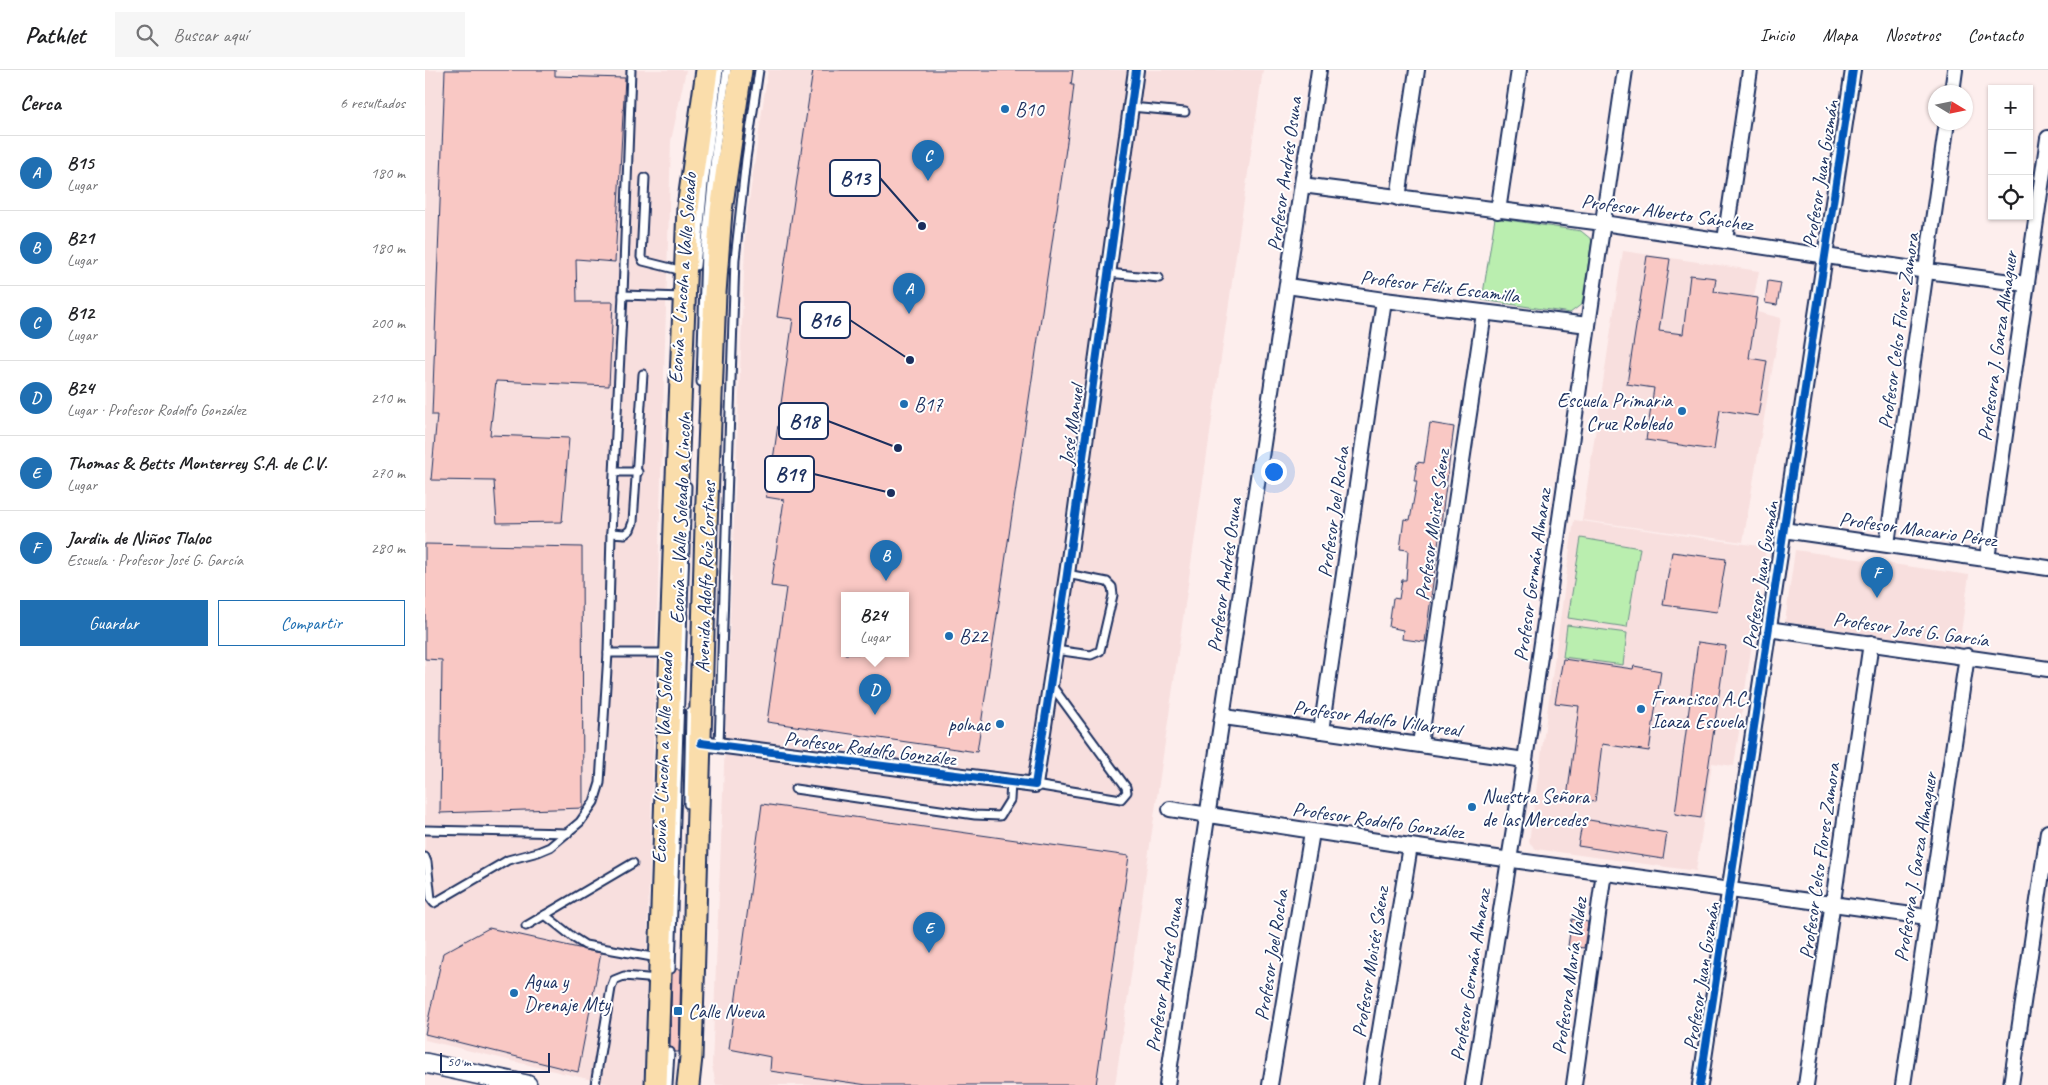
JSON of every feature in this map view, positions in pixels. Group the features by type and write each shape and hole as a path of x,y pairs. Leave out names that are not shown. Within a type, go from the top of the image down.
{"main road":[{"name":"Avenida Adolfo Ruíz Cortines","path":"656,1085 664,969 671,653 685,297 690,274 688,208 707,70"},
{"name":"Avenida Adolfo Ruíz Cortines","path":"688,1085 687,1055 710,744 715,293 721,211 741,70"},
{"path":"687,1055 700,1085"}],"street":[{"name":"José Manuel","path":"1035,785 1067,574 1137,70"},
{"name":"Profesor Andrés Osuna","path":"1167,1085 1224,717 1319,70"},
{"path":"1398,198 1417,70"},
{"path":"1498,211 1519,70"},
{"name":"Profesor Germán Almaraz","path":"1473,1085 1525,760 1625,70"},
{"path":"1725,240 1749,70"},
{"name":"Profesor Juan Guzmán","path":"1700,1085 1731,890 1823,255 1853,70"},
{"path":"1953,85 1955,70"},
{"name":"Profesor Celso Flores Zamora","path":"1887,544 1946,130"},
{"name":"Profesora J. Garza Almaguer","path":"1987,559 2048,138"},
{"name":"Profesor Alberto Sánchez","path":"1302,185 1603,223 2026,284"},
{"name":"Profesor Félix Escamilla","path":"1287,286 1588,325"},
{"name":"Profesor Joel Rocha","path":"1321,731 1384,300"},
{"name":"Profesor Moisés Sáenz","path":"1420,744 1484,313"},
{"name":"Profesor Macario Pérez","path":"1783,530 2048,568"},
{"name":"Profesor José G. García","path":"1768,629 2048,669"},
{"name":"Profesor Celso Flores Zamora","path":"1807,1085 1871,643"},
{"name":"Profesora J. Garza Almaguer","path":"1903,1085 1967,656"},
{"name":"Profesor Adolfo Villarreal","path":"1224,717 1525,760"},
{"name":"Profesor Rodolfo González","path":"710,744 1035,785"},
{"name":"Profesor Rodolfo González","path":"1170,809 1410,846 1509,858 1927,917"},
{"name":"Profesor Joel Rocha","path":"1270,1085 1312,832"},
{"path":"2011,1085 2048,832"},
{"name":"Profesor Moisés Sáenz","path":"1371,1085 1410,846"},
{"name":"Profesora María Valdez","path":"1574,1085 1604,872"},
{"path":"425,1063 527,1085"}],"lane":[{"path":"425,857 433,903 508,860 550,847 580,822 594,802 600,783 608,653 611,533 623,295 631,70"},
{"name":"Ecovía - Lincoln a Valle Soleado","path":"690,274 719,70"},
{"name":"Ecovía - Valle Soleado a Lincoln","path":"701,389 705,250 716,147 727,70"},
{"path":"710,744 735,259 746,159 759,70"},
{"path":"1131,107 1185,112"},
{"path":"645,178 641,257 643,260 690,274"},
{"path":"1108,274 1159,278"},
{"path":"623,295 685,297"},
{"path":"611,533 625,534 632,527 638,472 643,374"},
{"path":"615,472 638,472"},
{"name":"Ecovía - Lincoln a Valle Soleado","path":"664,969 688,474"},
{"path":"1055,650 1091,655 1101,651 1113,595 1112,587 1107,582 1067,574"},
{"path":"608,653 671,653"},
{"name":"Profesor Rodolfo González","path":"1035,785 1121,799 1127,792 1126,787 1050,684"},
{"path":"687,815 690,709"},
{"path":"795,789 975,816 1000,816 1010,800 1011,782"},
{"path":"425,830 568,833"},
{"path":"526,926 633,863"},
{"path":"545,915 585,945 664,969"},
{"path":"595,1085 611,988 614,980 624,976 664,969"},
{"path":"668,1085 670,1052"},
{"path":"680,1085 687,1055"}],"shaded area":[{"path":"425,70 686,70 671,141 643,1085 613,1085 425,1040"},
{"path":"768,70 1263,70 1115,1085 716,1085 712,1065 746,222"},
{"name":"Escuela Primaria Cruz Robledo","path":"1623,251 1759,271 1754,296 1758,297 1757,312 1781,318 1743,542 1582,520"},
{"path":"1574,520 1766,547 1734,766 1712,763 1696,871 1536,849 1529,842"},
{"path":"1795,550 1969,575 1959,647 1785,622"}],"green space":[{"path":"1495,218 1581,231 1592,240 1582,304 1570,313 1482,300"},
{"path":"1581,538 1640,548 1627,627 1568,618"},
{"path":"1567,625 1627,633 1623,665 1563,657"}],"building":[{"path":"445,70 555,70 555,76 625,78 615,262 576,259 577,302 613,302 609,386 496,381 490,435 569,438 562,522 497,523 494,481 431,480 437,415 432,415"},
{"path":"813,70 1073,70 1071,85 1074,85 1068,135 977,752 767,722 786,588 771,586 784,500 766,497 793,319 777,317"},
{"path":"1647,256 1670,259 1659,331 1683,334 1690,275 1716,278 1714,292 1758,298 1749,358 1767,361 1758,416 1720,410 1714,450 1646,440 1654,388 1627,384"},
{"path":"1768,281 1781,283 1777,305 1765,303"},
{"path":"1430,423 1454,427 1425,642 1402,639 1403,630 1389,627 1393,598 1399,599 1402,580 1406,580 1408,550 1400,549 1404,519 1410,520 1417,481 1414,481 1417,462 1424,463"},
{"path":"425,544 582,547 583,808 440,813 442,660 425,659"},
{"path":"1672,552 1726,559 1717,612 1663,605"},
{"path":"1698,642 1726,646 1701,818 1675,814"},
{"path":"1563,659 1633,669 1634,666 1661,671 1649,751 1602,744 1595,802 1567,798 1579,706 1555,703"},
{"path":"762,804 1129,856 1096,1085 867,1085 770,1071 771,1057 729,1049"},
{"path":"1583,819 1667,833 1663,859 1578,846"},
{"path":"1572,919 1588,922 1584,948 1568,946"},
{"name":"Agua y Drenaje Mty","path":"489,928 601,953 578,1072 425,1034 443,953"},
{"path":"676,969 681,969 679,1052 675,1052 670,1047 672,974"}],"cycle path":[{"path":"701,743 1035,785 1067,574 1136,70"},
{"path":"1700,1085 1853,70"}],"place":[{"name":"B10","path":"1005,109"},
{"name":"B12","path":"928,181"},
{"name":"B13","path":"922,226"},
{"name":"B15","path":"909,314"},
{"name":"B16","path":"910,360"},
{"name":"B17","path":"904,404"},
{"name":"Escuela Primaria Cruz Robledo","path":"1682,411"},
{"name":"B18","path":"898,448"},
{"name":"B19","path":"891,493"},
{"name":"B21","path":"886,581"},
{"name":"Jardin de Niños Tlaloc","path":"1877,598"},
{"name":"B22","path":"949,636"},
{"name":"Francisco A.C. Icaza Escuela","path":"1641,709"},
{"name":"B24","path":"875,715"},
{"name":"polnac","path":"1000,724"},
{"name":"Nuestra Señora de las Mercedes","path":"1472,807"},
{"name":"Thomas & Betts Monterrey S.A. de C.V.","path":"929,953"},
{"name":"Agua y Drenaje Mty","path":"514,993"},
{"name":"Calle Nueva","path":"678,1011"}]}
